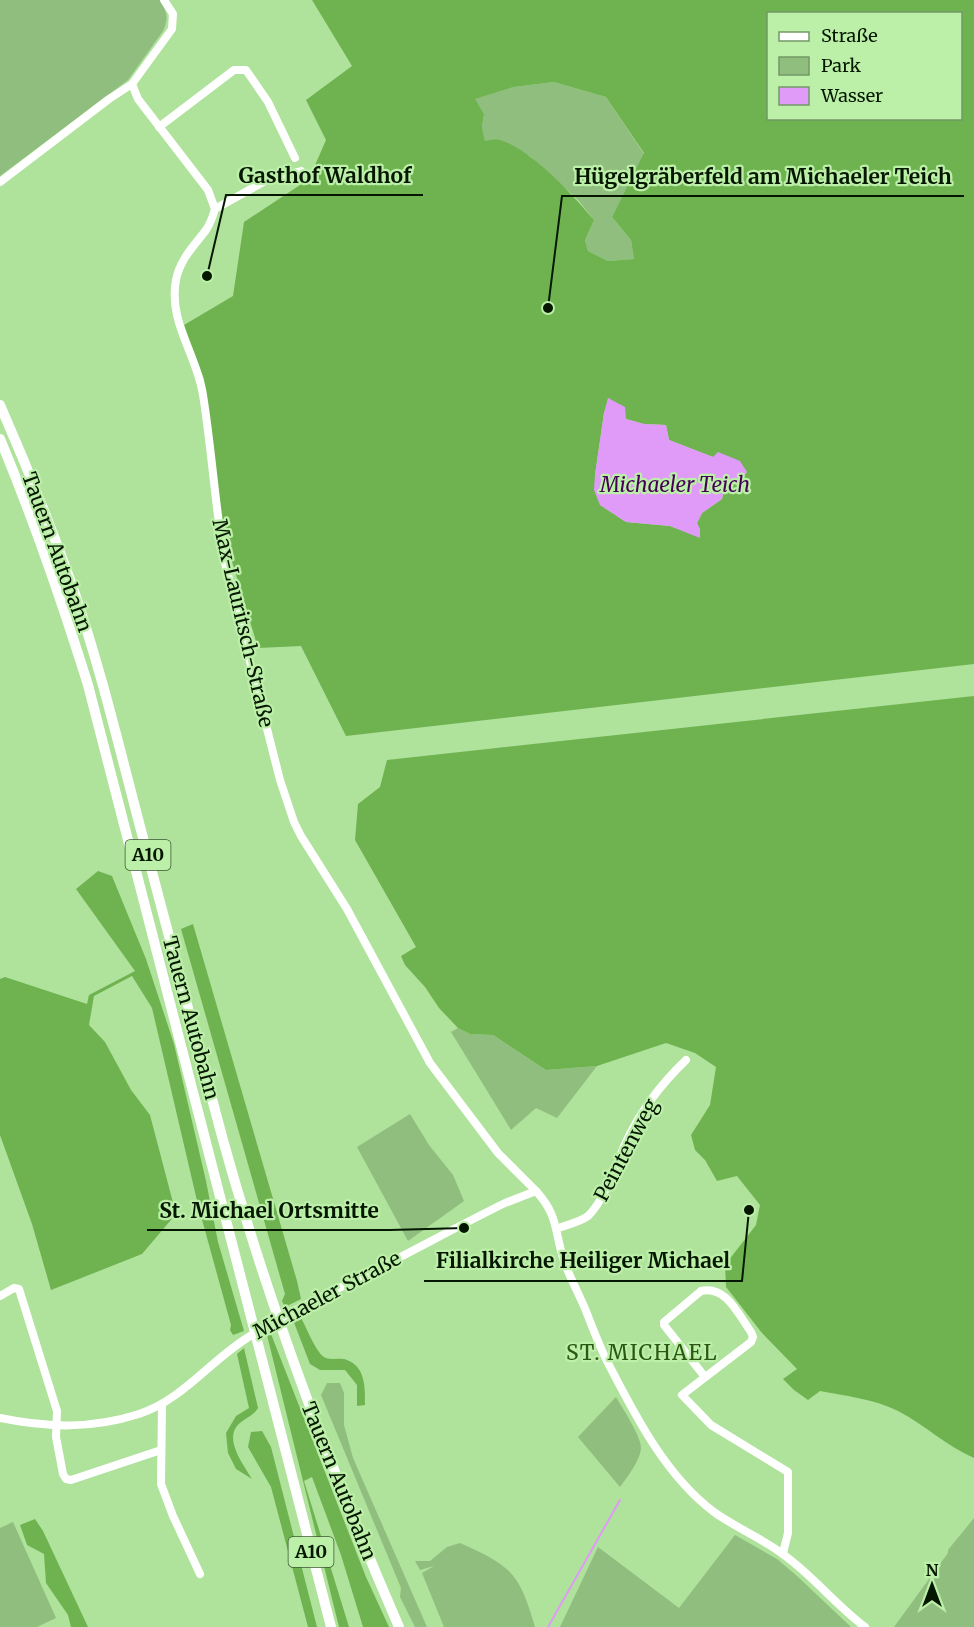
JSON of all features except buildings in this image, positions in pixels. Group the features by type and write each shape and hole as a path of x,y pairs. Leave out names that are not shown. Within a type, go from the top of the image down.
{"highway":[{"name":"Tauern Autobahn","path":"0,405 73,587 104,689 224,1144 280,1325 352,1521 399,1627"},
{"name":"Tauern Autobahn","path":"0,439 59,591 88,686 331,1627"}],"street":[{"path":"0,182 132,84 172,29 173,14 164,0"},
{"path":"159,127 234,70 246,70 268,102 295,158"},
{"path":"132,84 138,99 208,190 215,209 267,180 301,171"},
{"name":"Max-Lauritsch-Straße","path":"215,209 208,228 181,263 176,280 175,300 180,332 195,364 203,393 218,526 225,563 280,780 301,836 347,909 425,1055 498,1153 536,1191"},
{"name":"Peintenweg","path":"558,1228 586,1218 593,1210 612,1177 633,1129 663,1082 686,1060"},
{"path":"536,1191 547,1203 558,1228 564,1261 609,1364 645,1429 670,1467 684,1484 715,1512 783,1553 831,1599 865,1627"},
{"name":"Michaeler Straße","path":"0,1418 41,1426 88,1425 122,1419 162,1405 237,1345 287,1315 505,1203 536,1191"},
{"path":"0,1296 14,1288 19,1290 57,1411 56,1437 66,1479 71,1480 161,1450"},
{"path":"705,1377 664,1322 701,1291 708,1289 723,1293 753,1337 751,1342 682,1395 711,1425 785,1468 788,1472 788,1533 783,1553"},
{"path":"162,1405 161,1484 200,1574"}],"green space":[{"path":"0,0 160,0 167,19 163,31 128,80 0,176"},
{"path":"312,0 974,0 974,664 346,736 301,646 258,648 221,525 204,379 184,325 233,296 244,222 309,179 326,140 306,100 352,66","holes":["554,82 606,97 644,153 612,217 631,240 634,259 608,261 588,251 585,241 594,220 575,198 525,153 500,140 485,141 482,127 484,114 475,99 514,87","609,398 626,419 644,424 666,425 669,440 713,457 741,481 724,489 722,499 702,513 697,523 700,537 670,526 626,522 600,505 595,475 604,413"]},
{"path":"554,82 606,97 644,154 612,217 631,240 634,259 608,261 588,251 585,242 594,220 579,201 530,156 485,141 482,127 484,114 474,99 514,87"},
{"path":"974,696 974,1458 889,1407 860,1398 820,1391 808,1400 783,1379 797,1369 762,1333 726,1287 725,1265 756,1225 760,1205 737,1176 717,1181 705,1160 695,1150 691,1135 710,1105 716,1067 695,1053 666,1043 597,1066 546,1070 493,1035 470,1034 458,1028 405,965 401,956 416,947 355,840 358,804 380,787 387,760"},
{"path":"98,871 112,876 146,959 174,1044 218,1242 244,1331 233,1335 198,1205 152,1008 132,976 94,996 89,1025 105,1042 131,1090 150,1115 176,1214 142,1254 51,1290 32,1224 0,1135 0,979 5,977 87,1004 89,995 135,971 76,889"},
{"path":"193,924 297,1281 301,1299 285,1307 282,1301 285,1294 181,929"},
{"path":"458,1028 470,1034 493,1035 546,1070 597,1066 557,1118 536,1108 511,1130 451,1032"},
{"path":"410,1114 429,1145 453,1175 464,1201 408,1241 357,1147"},
{"path":"300,1316 314,1344 324,1357 347,1360 358,1368 363,1379 365,1405 357,1406 357,1385 345,1370 320,1370 310,1364 293,1320"},
{"path":"271,1334 366,1577 389,1627 363,1627 341,1555 312,1477 304,1481 349,1627 339,1627 267,1335"},
{"path":"244,1348 258,1408 240,1423 233,1436 236,1451 252,1479 236,1469 228,1453 226,1433 236,1416 249,1408 237,1354"},
{"path":"327,1383 340,1383 344,1393 344,1425 353,1458 427,1627 415,1627 400,1597 401,1588 321,1395"},
{"path":"616,1397 635,1430 641,1449 636,1464 620,1487 578,1437"},
{"path":"262,1431 271,1447 317,1627 308,1627 271,1487 248,1447 251,1432"},
{"path":"974,1518 974,1627 894,1627 948,1550"},
{"path":"35,1519 43,1531 88,1627 71,1627 68,1615 46,1583 44,1554 27,1545 20,1525"},
{"path":"13,1522 56,1618 37,1627 0,1627 0,1528"},
{"path":"735,1535 777,1559 851,1627 560,1627 598,1547 679,1608"},
{"path":"460,1543 491,1558 511,1573 524,1594 535,1627 444,1627 422,1573 434,1566 420,1570 415,1561 430,1561 447,1547"}],"water":[{"name":"Michaeler Teich","path":"608,398 625,407 626,419 644,424 666,425 669,440 713,457 718,452 740,461 747,472 741,481 724,489 722,499 702,513 697,523 700,538 670,526 626,522 600,505 594,490 595,475"}],"waterway":[{"path":"548,1627 620,1500"}],"place":[{"name":"Gasthof Waldhof","path":"207,276"},
{"name":"Hügelgräberfeld am Michaeler Teich","path":"548,308"},
{"name":"Filialkirche Heiliger Michael","path":"749,1210"},
{"name":"St. Michael Ortsmitte","path":"464,1228"}],"district":[{"name":"ST. MICHAEL","path":"642,1353"}]}
